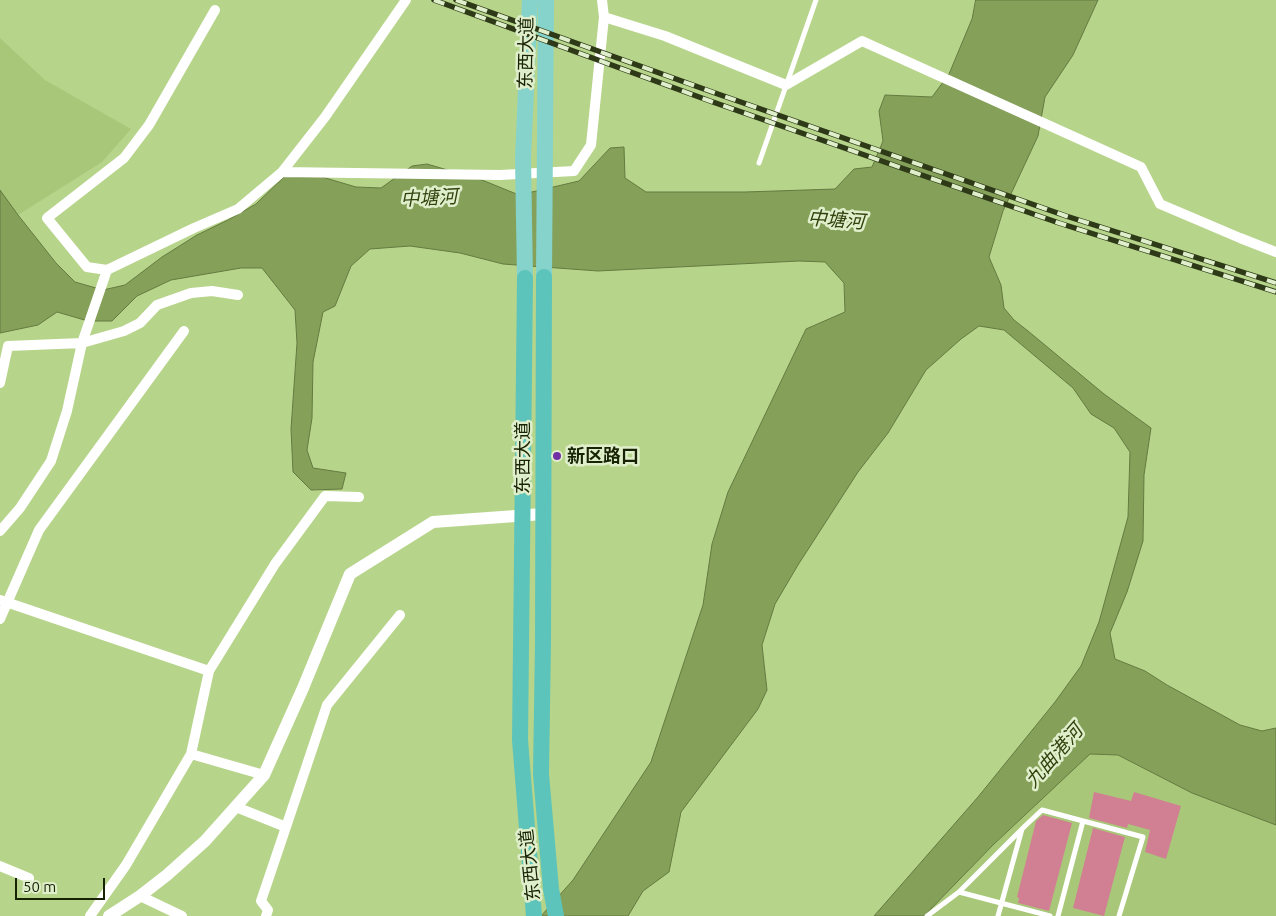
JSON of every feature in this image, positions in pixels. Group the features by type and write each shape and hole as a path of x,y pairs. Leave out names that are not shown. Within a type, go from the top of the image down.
{"highway":[{"name":"东西大道","path":"544,277 541,774 550,889 556,916"},
{"name":"东西大道","path":"525,278 520,740 533,914"}],"main road":[{"name":"东西大道","path":"525,278 523,158 530,0"},
{"name":"东西大道","path":"544,277 546,0"}],"street":[{"path":"0,531 20,508 51,461 67,411 82,343 105,274 194,228 238,209 282,172 406,0"},
{"path":"282,172 500,175 574,171 592,145 604,16 602,0"},
{"path":"105,274 87,267 47,218 124,158 149,125 215,10"},
{"path":"604,16 665,36 786,85 862,41 1141,167 1160,204 1276,252"},
{"path":"0,382 8,346 82,343 140,323 157,305 191,293 212,291 238,295"},
{"path":"0,619 4,601 39,530 184,331"},
{"path":"90,916 126,865 191,754 209,671 275,564 325,496 359,497"},
{"path":"109,916 140,896 205,842 264,775 303,688 350,574 433,522 543,514"},
{"path":"4,601 209,671"},
{"path":"266,916 268,910 261,901 327,705 400,615"},
{"path":"191,754 264,775"},
{"path":"236,807 286,827"},
{"path":"0,866 29,878"},
{"path":"140,896 182,916"}],"lane":[{"path":"759,163 816,0"},
{"path":"927,916 959,892 1042,810 1143,837 1120,916"},
{"path":"1058,916 1083,821"},
{"path":"998,916 1022,828"},
{"path":"959,892 1050,916"}],"shaded area":[{"path":"0,38 45,80 131,129 102,162 18,215 0,190"},
{"path":"1090,754 1118,755 1192,793 1276,825 1276,916 924,916 993,845"}],"water":[{"path":"976,0 1098,0 1073,55 1045,97 1038,136 1003,211 989,257 1001,285 1004,308 1014,320 1104,394 1151,428 1144,475 1143,541 1127,592 1110,633 1115,659 1145,671 1240,725 1262,731 1276,728 1276,825 1192,793 1118,755 1090,754 993,845 924,916 874,916 978,797 1055,702 1081,666 1099,622 1128,517 1130,452 1114,428 1091,414 1073,388 1004,330 979,326 926,370 888,433 858,472 798,565 775,604 762,645 767,690 758,709 681,812 669,872 643,891 628,916 541,916 573,880 651,762 703,605 712,544 728,492 806,329 845,312 844,283 825,262 799,261 598,271 503,264 460,253 410,246 370,249 351,266 335,306 323,312 313,362 312,418 307,450 313,468 346,473 342,489 311,490 293,472 291,429 297,343 295,310 262,268 241,268 171,280 137,296 112,321 88,321 57,312 38,325 0,333 0,190 56,263 75,282 103,290 125,285 162,257 197,235 256,204 287,174 312,174 356,187 381,188 412,166 427,164 482,180 519,195 579,181 610,148 624,147 625,178 646,192 745,192 835,189 854,169 872,167 883,141 879,111 885,95 932,97 949,74 972,19"}],"building":[{"path":"1094,792 1131,801 1134,792 1181,806 1166,859 1145,852 1150,830 1128,824 1127,828 1089,818"},
{"path":"1043,815 1072,823 1049,911 1018,903 1019,898 1017,897 1036,821"},
{"path":"1093,828 1125,837 1104,916 1073,908"}],"railway":[{"path":"434,0 710,101 1059,223 1276,292"},
{"path":"456,0 1066,216 1276,283"}],"place":[{"name":"新区路口","path":"557,456"}],"water label":[{"name":"中塘河","path":"429,198"},
{"name":"中塘河","path":"836,220"},
{"name":"九曲港河","path":"1054,756"}]}
